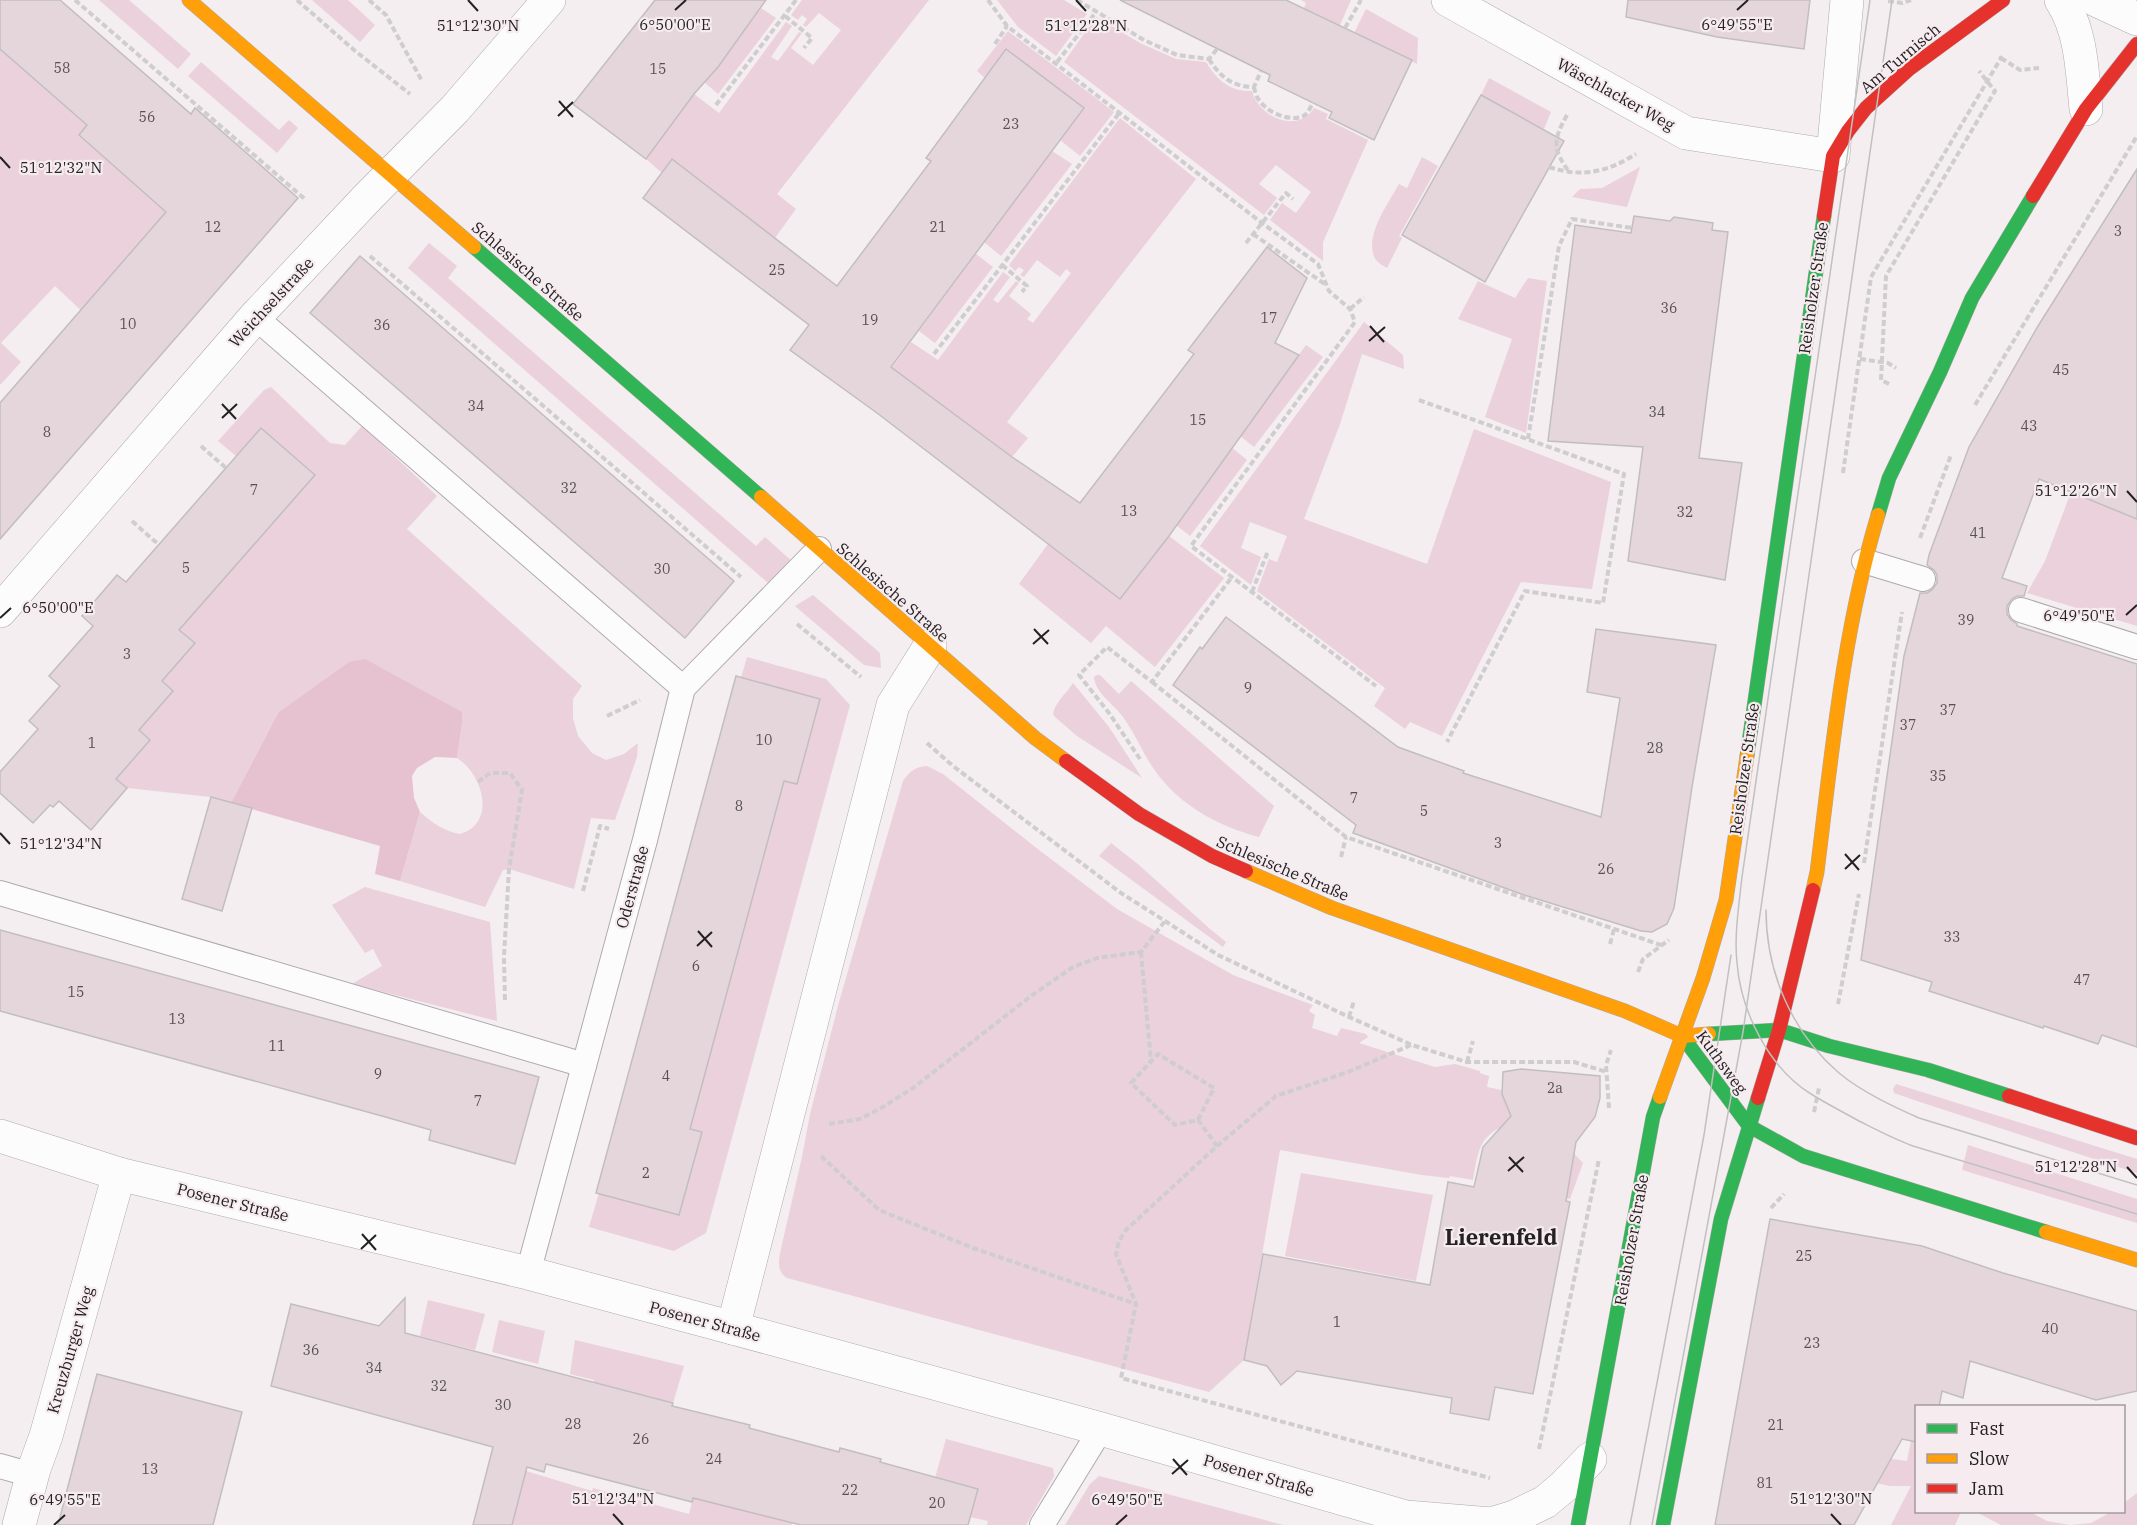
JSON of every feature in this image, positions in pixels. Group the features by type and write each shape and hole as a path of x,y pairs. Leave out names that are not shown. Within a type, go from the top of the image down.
{"main road":[{"name":"Schlesische Straße","path":"189,0 391,173 1035,738 1139,814 1212,856 1332,908 1625,1011 1682,1036"},
{"name":"Am Turnisch","path":"1833,156 1852,122 1898,78 1950,37 2003,0"},
{"path":"1663,1525 1721,1219 1737,1160 1779,1030 1817,872 1845,655 1864,561 1889,478 1972,298 2086,109 2137,44"},
{"name":"Reisholzer Straße","path":"1578,1525 1653,1118 1703,978 1726,900 1833,156"},
{"name":"Kuthsweg","path":"1682,1036 1779,1030 1829,1046 1928,1071 2137,1138"},
{"name":"Kuthsweg","path":"1682,1036 1749,1126 1803,1156 2137,1260"}],"street":[{"name":"Weichselstraße","path":"0,610 255,317 443,121 549,0"},
{"name":"Reisholzer Straße","path":"1833,156 1847,0"},
{"path":"2061,0 2068,12 2079,46 2086,109"},
{"path":"2096,0 2137,19"},
{"name":"Wäschlacker Weg","path":"1454,1 1686,133 1833,156"},
{"path":"733,1328 893,705 930,646"},
{"name":"Posener Straße","path":"0,1136 119,1174 528,1273 733,1328 1101,1429 1409,1522 1491,1524 1514,1517 1545,1502 1590,1459"},
{"name":"Kreuzburger Weg","path":"19,1525 119,1174"}],"lane":[{"path":"255,317 683,688"},
{"name":"Oderstraße","path":"528,1273 683,688 819,549"},
{"path":"1864,561 1923,579"},
{"path":"2021,610 2137,647"},
{"path":"0,893 584,1065"},
{"path":"1042,1525 1101,1429"},
{"path":"0,1466 32,1475"}],"path":[{"path":"75,0 893,705 909,727 953,766 1121,893 1218,955 1412,1045 1467,1062 1574,1062 1607,1072"},
{"path":"297,0 354,50 443,121"},
{"path":"369,0 386,15 443,121"},
{"path":"716,105 796,0"},
{"path":"988,0 1007,26 1318,264 1329,291 1350,309 1355,322 1191,546 1376,686"},
{"path":"1077,0 1144,40 1177,55 1209,59"},
{"path":"1345,28 1361,0"},
{"path":"1902,3 1911,0"},
{"path":"1057,62 1096,12"},
{"path":"784,16 812,38 804,48"},
{"path":"995,44 1007,26"},
{"path":"1209,59 1217,49"},
{"path":"2001,58 2020,70 2042,68"},
{"path":"1209,59 1215,69 1231,82 1240,87 1254,87"},
{"path":"1897,388 1881,380 1886,276 1995,91 1975,67"},
{"path":"1262,71 1254,87 1257,99 1268,109 1286,117 1302,117 1308,112 1313,102"},
{"path":"934,354 1120,112"},
{"path":"1549,167 1570,173 1584,173 1608,168 1630,158 1677,127"},
{"path":"1557,133 1555,144 1570,173"},
{"path":"1246,243 1286,194 1293,199"},
{"path":"1528,440 1559,246 1572,219 1632,228"},
{"path":"1253,234 1327,286"},
{"path":"1002,265 1027,286 1022,292"},
{"path":"1350,309 1364,297"},
{"path":"1860,359 1888,363 1904,372"},
{"path":"1419,400 1624,474 1603,603 1525,591 1446,742"},
{"path":"1252,592 1268,551"},
{"path":"1152,682 1232,577"},
{"path":"1079,675 1107,647 1346,837 1662,945"},
{"path":"478,782 490,773 510,773 522,790 509,869 504,957 507,1042"},
{"path":"1341,857 1346,837"},
{"path":"1151,1062 1141,952 1165,921"},
{"path":"1610,944 1614,929"},
{"path":"784,1124 819,1126 860,1119 913,1088 1030,996 1073,967 1096,958 1141,952"},
{"path":"1349,1017 1354,1001"},
{"path":"1467,1062 1473,1041"},
{"path":"1412,1045 1348,1071 1276,1096 1217,1146 1126,1230 1119,1241 1116,1254 1136,1304 1121,1378 1500,1481"},
{"path":"1158,1054 1214,1088 1198,1120 1175,1125 1131,1083 1158,1054"},
{"path":"1606,1065 1609,1109"},
{"path":"1198,1120 1217,1146"},
{"path":"784,1124 879,1210 973,1248 1136,1304"},
{"path":"1538,1455 1600,1155"},
{"path":"1769,1211 1791,1186"}],"shaded area":[{"path":"99,0 129,0 191,54 178,69"},
{"path":"312,0 348,0 375,25 360,42"},
{"path":"802,0 929,0 777,194 796,209 775,238 671,159 662,173 646,159 694,94 719,113 786,22 792,26 771,57 778,61 799,32 802,33 791,48 813,65 841,30 819,13 806,27 803,25 807,19 802,15 798,20 791,15"},
{"path":"997,0 1064,0 1087,14 1056,56 1018,27"},
{"path":"1301,0 1351,0 1340,25 1304,8 1306,3"},
{"path":"761,8 776,18 718,94 704,82"},
{"path":"1366,9 1418,38 1417,64 1354,33"},
{"path":"1096,17 1140,43 1176,59 1206,62 1225,84 1244,91 1252,91 1262,109 1270,115 1289,121 1299,120 1307,116 1314,108 1328,114 1326,119 1368,140 1323,242 1323,261 1270,220 1282,203 1296,213 1311,192 1276,165 1259,184 1277,198 1264,215 1064,62"},
{"path":"1008,31 1114,112 1080,156 1060,140 1006,50 985,78 977,71"},
{"path":"0,49 92,120 79,135 137,186 191,202 85,314 55,286 1,343 21,362 0,385"},
{"path":"201,62 279,130 289,120 298,128 277,153 188,76"},
{"path":"1489,78 1551,112 1544,129 1481,95"},
{"path":"1120,118 1196,179 1007,422 1028,438 1012,457 933,399 879,385 911,342 938,360 1003,272 1010,277 993,300 998,303 1016,281 1019,283 1009,296 1031,314 1027,319 1033,323 1071,273 1066,269 1060,277 1037,260 1024,277 1020,275 1024,270 1019,267 1015,271 1009,265"},
{"path":"1052,151 1072,164 1001,256 984,242"},
{"path":"1422,157 1438,166 1399,236 1402,238 1387,268 1377,261 1373,251 1374,231 1399,184 1407,188"},
{"path":"1640,167 1627,207 1572,197 1580,189 1602,188"},
{"path":"429,243 457,266 448,278 756,546 765,537 794,563 775,589 408,268"},
{"path":"976,254 993,267 935,343 919,331"},
{"path":"1528,278 1547,281 1526,433 1485,417 1512,339 1458,319 1478,281 1515,298"},
{"path":"1364,322 1403,355 1404,369 1362,354 1340,424 1304,519 1427,564 1474,429 1611,482 1592,589 1521,582 1442,736 1410,722 1405,729 1374,706 1385,688 1257,591 1269,559 1277,562 1287,536 1250,522 1241,548 1261,557 1251,585 1200,546"},
{"path":"1306,345 1323,357 1254,447 1240,436"},
{"path":"271,387 330,443 345,445 362,426 437,496 407,529 582,686 573,699 573,718 578,736 592,753 606,760 624,754 638,743 637,757 615,820 591,818 574,889 509,869 503,870 485,907 400,881 420,812 438,826 460,834 472,828 479,820 482,798 479,786 474,775 457,758 462,724 278,713 231,803 211,797 127,788 116,779 150,740 139,730 173,691 162,681 194,643 179,630 315,475 261,428 236,456 218,441 264,390"},
{"path":"1231,447 1247,460 1190,536 1176,525"},
{"path":"2071,492 2137,519 2137,626 2027,593 2045,561"},
{"path":"1169,536 1224,578 1155,667 1106,626 1091,643 1019,584 1048,544 1120,599"},
{"path":"813,595 880,653 881,668 864,665 795,606"},
{"path":"747,657 826,679 850,705 706,1233 674,1251 589,1227 599,1193 679,1215 702,1132 690,1129 784,781 797,784 820,700 741,678"},
{"path":"365,659 462,712 457,758 435,757 417,768 412,776 414,798 420,812 400,881 375,874 380,846 231,803 278,713 349,662"},
{"path":"1100,675 1119,694 1131,681 1274,806 1259,837 1226,826 1196,810 1170,788 1148,760 1123,717 1098,688 1094,677"},
{"path":"1073,683 1109,727 1142,778 1077,736 1055,717 1053,714 1056,706"},
{"path":"927,766 943,774 1117,909 1233,975 1313,1005 1309,1011 1315,1015 1312,1028 1337,1036 1341,1028 1366,1034 1368,1037 1359,1043 1435,1067 1455,1064 1489,1076 1487,1087 1502,1090 1552,1131 1583,1163 1570,1199 1547,1193 1506,1125 1490,1134 1481,1146 1473,1180 1422,1175 1280,1150 1244,1360 1209,1392 787,1278 779,1267 780,1253 810,1114 839,1002 903,781 913,770"},
{"path":"1111,843 1226,942 1223,947 1099,856"},
{"path":"365,887 490,922 497,1021 352,984 382,966 373,949 365,953 332,905"},
{"path":"1896,1084 2137,1159 2137,1173 1894,1093 1893,1089"},
{"path":"1968,1145 2137,1199 2137,1223 1962,1170"},
{"path":"1301,1173 1433,1195 1416,1281 1285,1256"},
{"path":"428,1300 485,1314 475,1350 420,1336"},
{"path":"499,1320 545,1331 538,1364 492,1352"},
{"path":"575,1340 684,1366 673,1403 649,1396 593,1387 594,1380 570,1374"},
{"path":"1915,1420 1915,1513 1961,1513 1955,1525 1891,1525 1911,1486 1890,1486 1835,1474 1840,1452 1907,1461"},
{"path":"946,1439 1053,1468 1054,1476 1026,1525 987,1525 988,1521 970,1517 978,1489 935,1478"},
{"path":"526,1471 592,1491 593,1488 689,1514 693,1498 799,1498 792,1525 512,1525"},
{"path":"1099,1476 1283,1525 1065,1525 1090,1484"},
{"path":"2137,1493 2137,1525 2070,1525 2091,1523 2109,1513 2125,1513 2125,1502"},
{"path":"1978,1513 2032,1513 2047,1521 2070,1525 2001,1525"}],"building":[{"path":"0,0 60,0 191,114 195,108 298,198 0,539 0,403 166,212 79,135 87,125 0,49"},
{"path":"655,0 766,0 718,67 694,94 646,159 573,104"},
{"path":"1120,0 1286,0 1412,60 1374,140 1329,118 1332,112 1268,81 1270,75"},
{"path":"1628,0 1810,0 1804,49 1717,37 1626,17"},
{"path":"1006,49 1084,108 891,367 1012,457 1080,503 1194,354 1188,350 1267,247 1307,278 1275,343 1299,355 1169,536 1120,599 877,413 790,350 809,325 643,198 672,159 837,286 931,161 926,158"},
{"path":"1481,95 1564,141 1485,282 1402,235"},
{"path":"2137,169 2137,519 2039,479 2002,578 2027,586 2024,596 2017,596 2007,606 2007,614 2017,626 2137,664 2137,1047 2102,1035 2098,1044 2044,1026 2043,1028 1929,991 1932,982 1861,960 1904,656 1920,593 1927,593 1937,583 1937,575 1927,565 1929,555 1969,447 2038,326"},
{"path":"1634,216 1670,221 1674,217 1713,223 1712,230 1728,232 1699,458 1742,463 1725,580 1628,561 1643,447 1548,441 1575,225 1631,233"},
{"path":"360,256 734,581 685,638 310,313"},
{"path":"261,428 315,475 179,630 195,643 162,681 173,691 139,730 150,740 116,779 127,788 91,830 59,801 53,807 50,805 33,823 0,793 0,772 38,729 29,721 60,686 49,676 93,626 82,616 117,575 126,582"},
{"path":"1226,617 1398,747 1464,771 1463,773 1601,817 1620,698 1587,692 1596,629 1716,645 1674,908 1667,924 1652,932 1641,931 1524,895 1353,833 1356,825 1173,685 1200,647 1202,649"},
{"path":"736,676 820,699 797,784 784,781 690,1129 702,1132 679,1215 596,1193"},
{"path":"211,797 252,808 222,911 182,899"},
{"path":"0,930 539,1077 515,1164 429,1140 431,1130 0,1011"},
{"path":"1521,1069 1600,1076 1600,1098 1595,1117 1576,1142 1566,1201 1570,1202 1533,1394 1495,1387 1489,1420 1450,1413 1452,1398 1297,1371 1281,1385 1267,1366 1244,1360 1263,1254 1430,1285 1448,1182 1474,1187 1483,1147 1511,1116 1502,1094 1503,1072"},
{"path":"1770,1219 1922,1246 2003,1273 2137,1311 2137,1391 2096,1400 1970,1361 1963,1398 1942,1391 1939,1405 1915,1405 1915,1442 1902,1439 1854,1525 1715,1525"},
{"path":"405,1298 405,1333 673,1403 672,1406 750,1425 749,1428 839,1452 840,1448 881,1459 880,1462 978,1489 968,1525 801,1525 693,1498 692,1502 546,1464 544,1472 527,1467 512,1525 473,1525 493,1447 271,1386 291,1304 379,1326"},
{"path":"97,1374 242,1412 213,1525 58,1525"}],"tram line":[{"path":"1870,0 1742,877 1736,942 1740,982 1751,1019 1770,1054 1796,1083 1811,1094 1872,1128 1913,1146 2137,1214"},
{"path":"1652,1525 1743,1032 1892,0"},
{"path":"1766,910 1771,956 1785,1000 1795,1020 1822,1057 1848,1080 1919,1118 2137,1185"},
{"path":"1630,1525 1704,1135 1731,955"}],"traffic: fast":[{"path":"1878,515 1889,478 1940,372 1972,298 2033,196"},
{"path":"1747,756 1824,216"},
{"path":"474,247 761,497"},
{"path":"1709,1034 1779,1030 1829,1046 1928,1070 2009,1096"},
{"path":"1682,1036 1749,1126 1803,1156 2046,1232"},
{"path":"1578,1525 1653,1117 1660,1097"},
{"path":"1663,1525 1721,1219 1758,1098"}],"traffic: slow":[{"path":"189,0 474,247"},
{"path":"761,497 1035,738 1066,761"},
{"path":"1813,890 1847,647 1878,515"},
{"path":"1660,1097 1703,978 1726,900 1747,756"},
{"path":"1246,871 1332,908 1625,1011 1682,1036 1709,1034"},
{"path":"2046,1232 2137,1260"}],"traffic: jam":[{"path":"1824,216 1833,156 1848,131 1866,108 1909,69 2003,0"},
{"path":"2033,196 2086,109 2137,44"},
{"path":"1066,761 1139,814 1212,856 1246,871"},
{"path":"1758,1098 1779,1030 1813,890"},
{"path":"2009,1096 2137,1138"}],"district":[{"name":"Lierenfeld","path":"1501,1237"}]}
